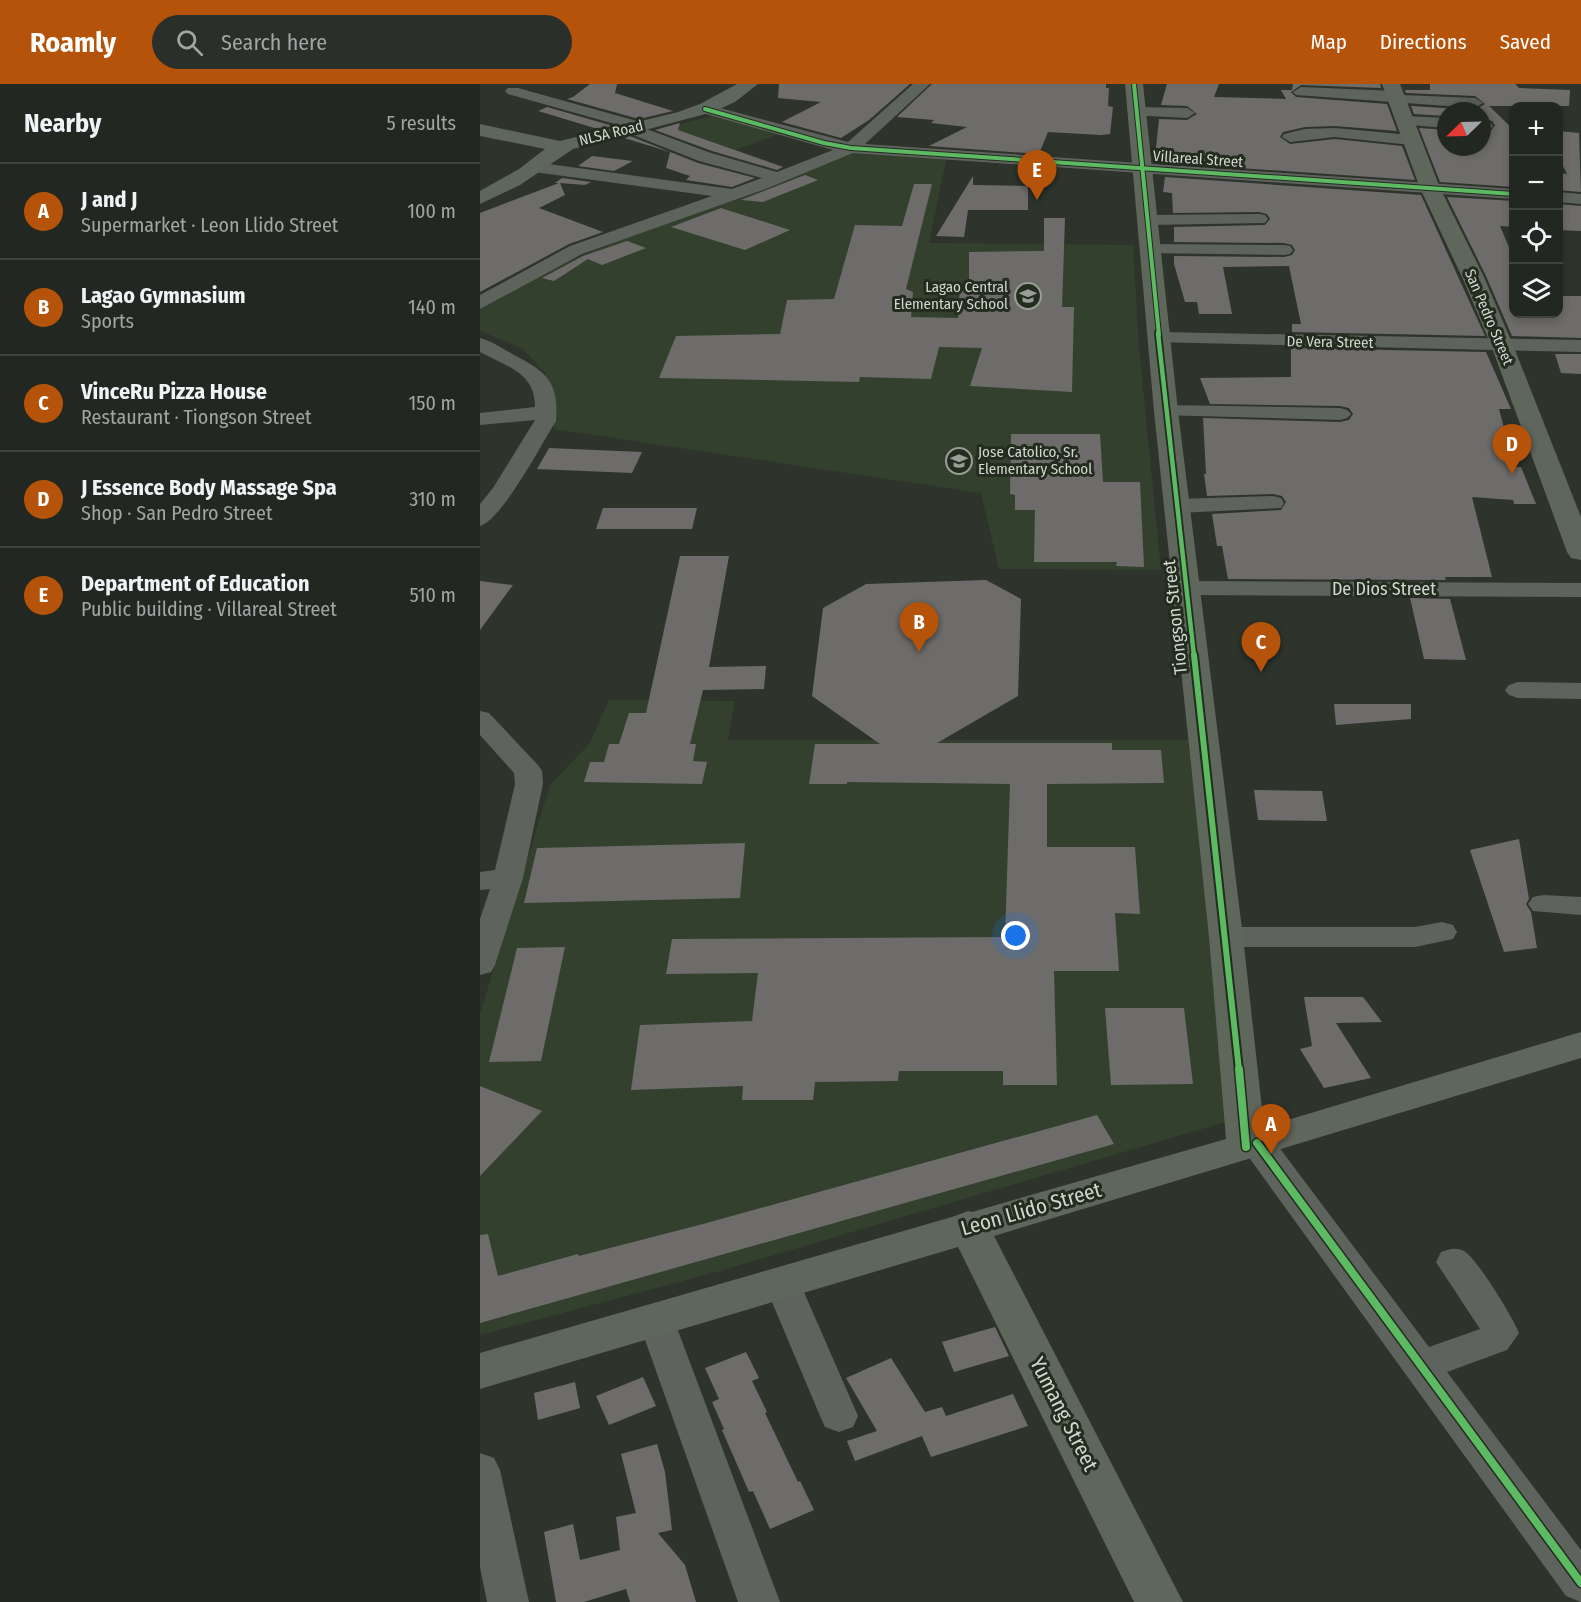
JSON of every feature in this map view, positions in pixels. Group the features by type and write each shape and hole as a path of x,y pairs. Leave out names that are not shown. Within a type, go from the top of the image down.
{"street":[{"name":"NLSA Road","path":"480,198 502,188 562,147 705,109 734,96 748,84"},
{"path":"480,303 576,250 734,194 851,147 922,84"},
{"path":"513,92 567,105 634,127 705,157 776,177"},
{"path":"1301,92 1394,93 1467,102"},
{"name":"San Pedro Street","path":"1394,93 1430,188 1502,345 1581,552"},
{"path":"1135,98 1187,113"},
{"name":"Tiongson Street","path":"1135,98 1166,411 1252,1145"},
{"name":"Villareal Street","path":"705,109 824,143 851,147 1509,194"},
{"path":"1290,137 1302,133 1408,130 1437,125"},
{"path":"480,130 562,147"},
{"path":"534,167 734,194"},
{"path":"1563,197 1581,199"},
{"path":"1147,220 1259,219"},
{"path":"1150,249 1284,250"},
{"name":"De Vera Street","path":"1159,338 1581,346"},
{"path":"480,344 533,373 541,380 544,386 546,412 545,421 502,491 480,519"},
{"path":"1166,411 1340,414"},
{"path":"480,419 546,412"},
{"path":"1178,506 1273,503"},
{"name":"De Dios Street","path":"1187,588 1581,590"},
{"path":"1518,690 1581,691"},
{"path":"480,719 528,771 529,784 508,878 480,966"},
{"path":"480,881 508,878"},
{"path":"1544,904 1581,906"},
{"path":"1226,937 1415,937 1442,932"},
{"name":"Leon Llido Street","path":"480,1371 968,1226 1252,1145 1581,1045"},
{"path":"1252,1145 1581,1583"},
{"name":"Yumang Street","path":"968,1226 1159,1602"},
{"path":"1420,1366 1494,1340 1500,1334 1497,1323 1454,1262"},
{"path":"782,1283 839,1416"},
{"path":"656,1320 759,1602"},
{"path":"480,1470 508,1602"}],"shaded area":[{"path":"716,115 779,134 736,150 668,127"},
{"path":"856,150 947,156 929,243 1133,245 1139,348 1161,570 999,569 981,493 554,429 546,374 523,349 480,331 480,309 547,272 589,252"},
{"path":"609,700 735,701 728,740 1188,740 1232,1120 720,1271 480,1335 480,1014 550,785 590,743"}],"building":[{"path":"590,84 617,84 615,93 673,111 639,119 567,99"},
{"path":"779,84 910,84 869,120 841,138 782,122 821,102 778,98"},
{"path":"932,84 1106,84 1106,88 1109,88 1108,106 1113,107 1110,134 1048,132 1039,154 929,146 967,127 931,123 934,120 897,117"},
{"path":"1167,84 1219,84 1214,97 1286,99 1281,90 1292,90 1293,84 1380,84 1381,88 1301,85 1291,92 1296,97 1387,104 1397,131 1335,126 1305,127 1283,132 1280,137 1290,144 1335,139 1402,146 1415,180 1166,163 1168,148 1156,148 1159,119 1187,120 1197,114 1187,106 1161,105"},
{"path":"1430,84 1515,84 1519,88 1570,90 1569,106 1563,106 1563,102 1509,102 1509,106 1491,106 1491,102 1482,102 1475,96 1406,93 1405,90 1430,90"},
{"path":"1411,106 1437,108 1437,115 1414,114"},
{"path":"547,107 613,126 598,129 538,111"},
{"path":"1491,108 1509,125 1509,187 1440,182 1419,128 1437,129 1437,156 1491,156 1491,131 1495,125 1492,121"},
{"path":"680,123 678,130 783,167 777,170 712,151 655,130"},
{"path":"1563,131 1579,133 1581,192 1563,190 1563,174 1567,174 1563,166"},
{"path":"630,136 698,163 755,178 732,187 686,180 690,176 666,168 670,152 624,138"},
{"path":"592,156 633,161 614,171 578,166"},
{"path":"805,175 818,180 763,202 741,200"},
{"path":"973,176 973,185 1028,186 1028,210 968,210 964,237 936,236"},
{"path":"1165,177 1421,195 1485,336 1292,332 1292,324 1301,324 1289,266 1223,267 1232,314 1199,314 1197,302 1185,302 1174,264 1174,256 1284,257 1292,255 1295,250 1292,245 1284,243 1174,242 1174,227 1265,225 1270,219 1267,214 1259,212 1173,213 1172,193 1163,192"},
{"path":"562,178 591,182 585,185 560,183 565,195 539,208 603,232 569,244 480,292 480,213 559,183 555,183"},
{"path":"914,184 932,184 906,289 913,292 911,317 958,318 960,287 969,287 969,252 1044,251 1044,218 1065,218 1062,307 1074,307 1072,392 970,386 982,348 939,347 931,379 860,377 859,382 659,378 676,336 780,334 787,300 834,299 855,225 902,226"},
{"path":"1447,197 1509,201 1509,227 1500,226 1509,247 1509,318 1563,318 1563,296 1581,296 1581,338 1512,336 1486,276"},
{"path":"1563,204 1581,206 1581,231 1563,230"},
{"path":"721,208 790,230 745,250 671,227"},
{"path":"627,241 646,248 602,265 588,259 554,281 542,278 583,256"},
{"path":"1291,348 1486,352 1511,409 1499,409 1514,467 1521,467 1536,504 1514,504 1513,500 1472,497 1492,577 1445,577 1446,580 1228,579 1222,546 1217,546 1212,514 1281,510 1286,502 1282,496 1273,494 1207,496 1204,474 1206,474 1203,418 1340,422 1349,420 1353,414 1349,408 1340,406 1210,404 1200,378 1291,377"},
{"path":"1555,354 1581,354 1581,374 1561,373"},
{"path":"1011,434 1100,434 1103,482 1140,482 1144,567 1116,566 1117,562 1034,562 1035,510 1015,510 1015,495 1010,494"},
{"path":"549,448 642,452 632,473 537,469"},
{"path":"603,508 697,508 692,529 596,529"},
{"path":"680,556 729,556 709,667 766,666 764,689 703,690 690,744 696,744 693,761 707,762 702,784 584,782 590,762 604,762 609,744 619,744 629,713 646,713"},
{"path":"986,580 1021,599 1018,696 937,743 1112,743 1112,750 1161,750 1164,783 1047,784 1047,847 1135,847 1140,914 1115,913 1119,971 1054,971 1057,1085 1003,1085 1003,1071 899,1071 898,1081 815,1082 813,1100 742,1100 743,1086 631,1090 640,1025 752,1021 758,973 666,974 672,939 1005,937 1010,784 847,782 847,784 809,784 815,744 880,744 812,696 823,608 866,584"},
{"path":"480,581 513,585 480,630"},
{"path":"1410,598 1450,599 1466,660 1424,659"},
{"path":"1334,704 1411,704 1411,719 1336,725"},
{"path":"1254,790 1322,791 1327,821 1258,820"},
{"path":"1519,839 1529,899 1526,904 1531,912 1537,948 1504,952 1470,850"},
{"path":"745,843 740,898 524,903 537,848"},
{"path":"565,947 541,1061 489,1062 517,948"},
{"path":"1304,997 1363,997 1382,1022 1336,1023 1371,1078 1324,1088 1300,1049 1312,1046"},
{"path":"1105,1008 1184,1008 1193,1084 1111,1085"},
{"path":"480,1086 542,1111 480,1176"},
{"path":"1097,1115 1114,1144 480,1323 480,1235 488,1234 498,1276 703,1224"},
{"path":"995,1327 1009,1356 954,1372 942,1342"},
{"path":"746,1352 759,1378 752,1381 767,1412 765,1413 814,1510 770,1529 753,1491 749,1492 722,1430 724,1429 712,1402 719,1399 705,1368"},
{"path":"891,1358 925,1412 942,1407 946,1416 1013,1394 1028,1426 931,1457 922,1436 855,1461 847,1441 877,1431 846,1378"},
{"path":"643,1377 656,1406 609,1425 596,1396"},
{"path":"575,1382 580,1408 538,1420 534,1393"},
{"path":"657,1444 665,1472 672,1530 658,1533 685,1565 696,1602 630,1602 626,1589 584,1602 556,1602 544,1532 573,1524 580,1560 620,1550 616,1517 636,1513 621,1454"}],"cycle path":[{"path":"1134,84 1166,411 1226,937 1246,1147"},
{"path":"705,109 824,143 851,148 1509,194"},
{"path":"1257,1143 1581,1583"}],"place":[{"name":"Department of Education","path":"1037,200"},
{"name":"Lagao Central Elementary School","path":"1028,296"},
{"name":"Jose Catolico, Sr. Elementary School","path":"959,461"},
{"name":"J Essence Body Massage Spa","path":"1512,474"},
{"name":"Lagao Gymnasium","path":"919,652"},
{"name":"VinceRu Pizza House","path":"1261,672"},
{"name":"J and J","path":"1271,1154"}]}
